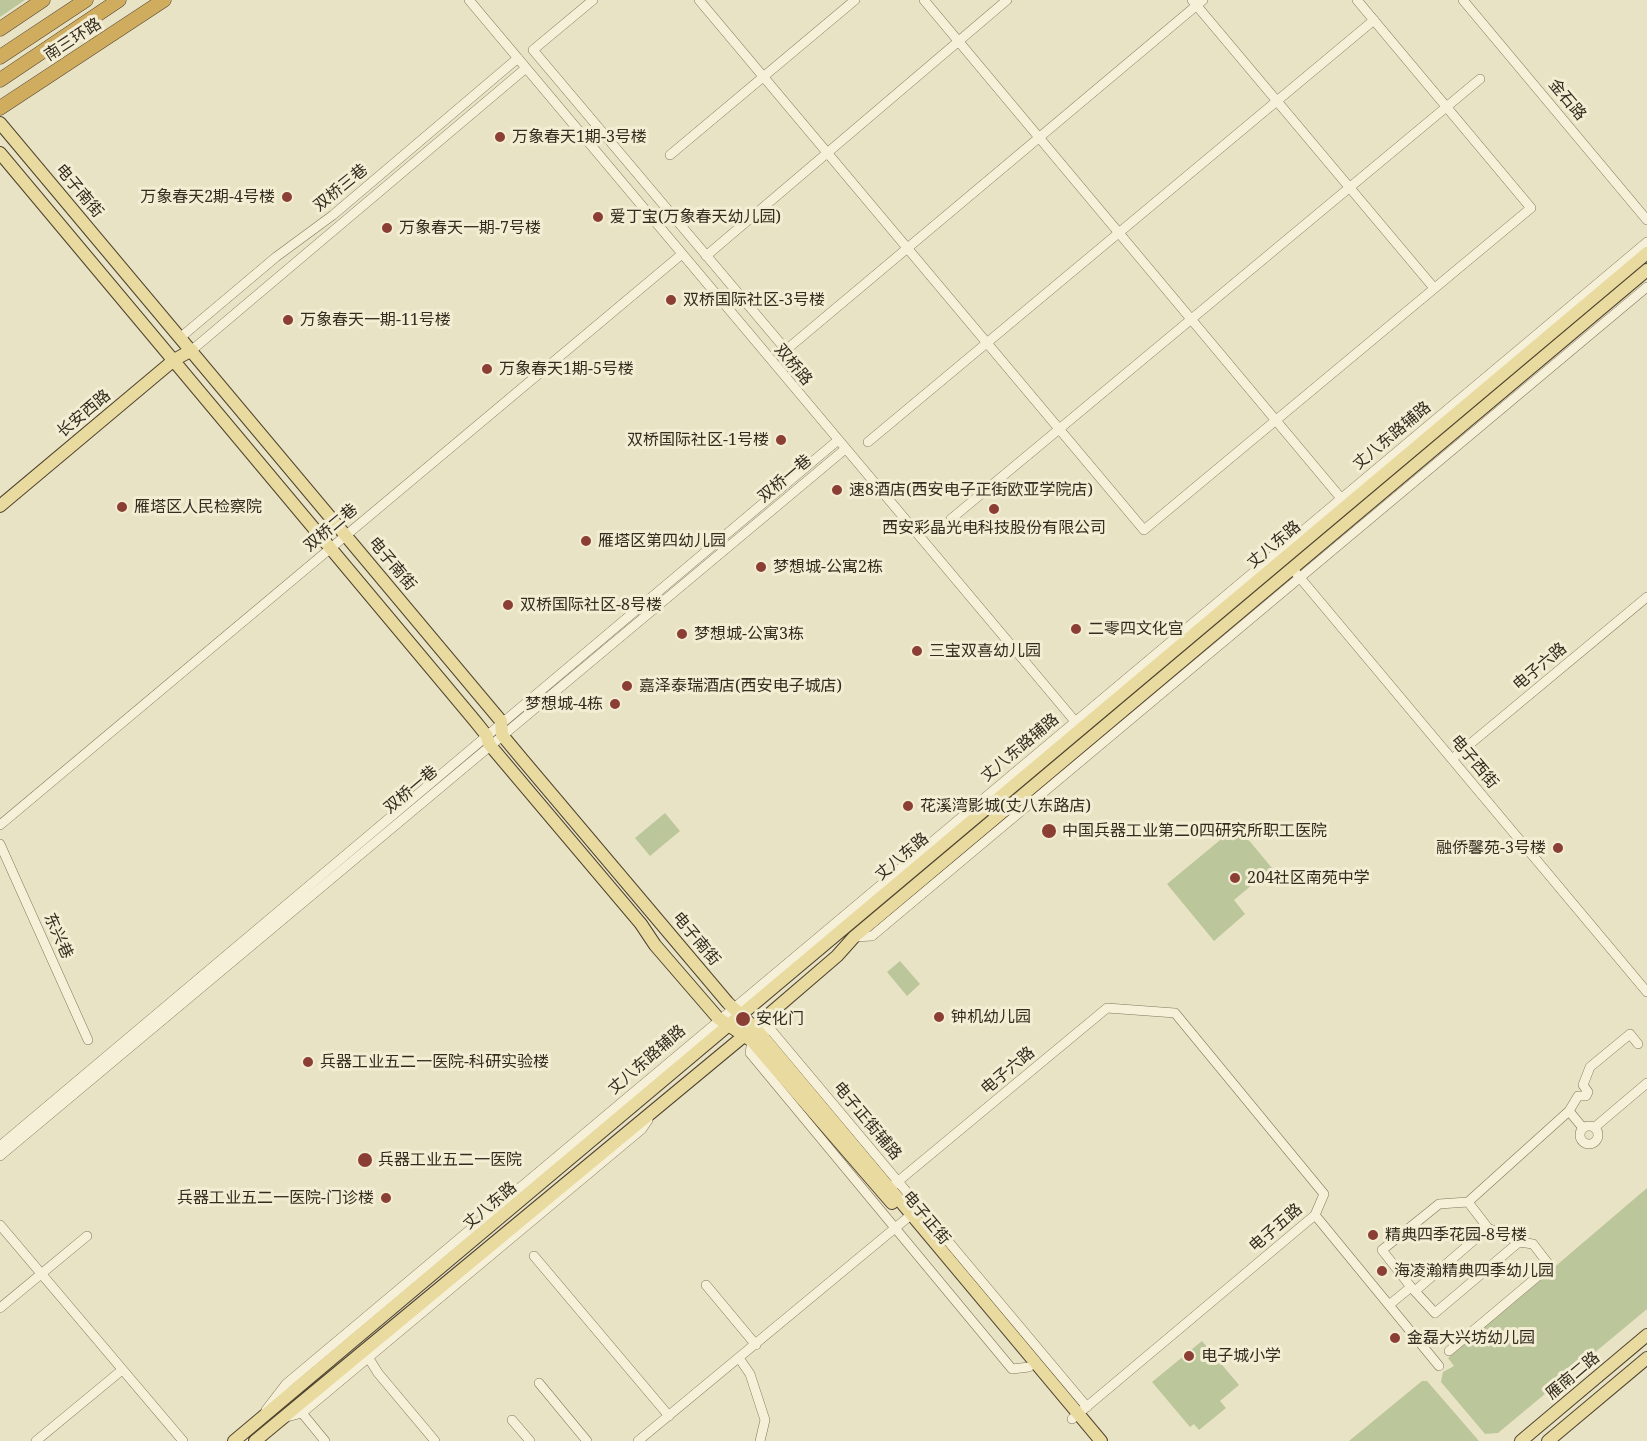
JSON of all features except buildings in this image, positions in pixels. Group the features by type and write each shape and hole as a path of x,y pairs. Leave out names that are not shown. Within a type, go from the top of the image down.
{"highway":[{"path":"0,29 44,0"},
{"path":"0,57 86,0"},
{"path":"0,80 119,0"},
{"name":"南三环路","path":"0,108 164,0"}],"main road":[{"name":"电子南街","path":"0,123 501,721"},
{"name":"电子南街","path":"0,153 331,548 723,1022"},
{"name":"丈八东路","path":"255,1441 634,1124 653,1112 752,1033 837,956 854,937 910,896 1093,742 1289,564 1344,502 1647,253"},
{"name":"丈八东路","path":"234,1441 431,1269 1077,725 1289,564 1647,270"},
{"name":"长安西路","path":"0,506 171,357 181,337"},
{"name":"长安西路","path":"0,496 171,357 192,350"},
{"path":"501,721 502,735"},
{"name":"电子南街","path":"502,735 736,1011 752,1033"},
{"name":"电子正街","path":"723,1022 752,1033 894,1185 905,1220 1079,1413 1101,1441"},
{"name":"电子正街","path":"752,1033 1029,1367 1079,1413 1091,1441"},
{"name":"雁南二路","path":"1522,1440 1647,1335"},
{"name":"雁南二路","path":"1548,1441 1647,1358"}],"street":[{"name":"双桥路","path":"469,0 844,450 1093,742"},
{"path":"593,0 533,50 808,376"},
{"path":"699,0 1144,530 1531,208 1357,0"},
{"path":"670,155 855,0"},
{"path":"924,0 1344,502"},
{"path":"706,256 1007,0"},
{"name":"金石路","path":"1463,0 1647,220"},
{"path":"786,350 1197,2 1434,288"},
{"path":"868,442 1374,20"},
{"name":"双桥三巷","path":"181,337 276,257 333,215 518,58"},
{"name":"双桥三巷","path":"192,350 526,68"},
{"path":"951,519 1445,105 1480,79"},
{"name":"丈八东路辅路","path":"1344,502 1647,242"},
{"name":"双桥二巷","path":"0,825 682,254"},
{"path":"1289,564 1647,287"},
{"name":"双桥一巷","path":"0,1156 488,740 501,721 837,441"},
{"name":"双桥一巷","path":"0,1146 488,740 502,735 844,450"},
{"name":"电子西街","path":"1289,564 1647,992"},
{"name":"电子六路","path":"1452,759 1647,597"},
{"name":"东兴巷","path":"0,844 88,1040"},
{"name":"电子六路","path":"894,1185 1107,1008 1155,1012"},
{"name":"电子五路","path":"1079,1413 1315,1215 1324,1194 1174,1013 1155,1012"},
{"path":"1519,1242 1435,1313 1382,1250 1439,1204 1467,1202 1569,1111 1578,1096 1586,1096 1588,1092 1583,1084 1590,1067 1630,1034 1638,1044"},
{"path":"1583,1128 1595,1127 1647,1083"},
{"path":"1569,1111 1583,1128"},
{"path":"282,1419 302,1413 642,1129 653,1112"},
{"path":"1583,1128 1581,1137 1585,1143 1590,1144 1598,1136 1595,1127"},
{"name":"电子正街辅路","path":"894,1185 1079,1413"},
{"path":"1449,1351 1550,1266 1533,1244 1519,1242 1488,1228 1467,1202"},
{"path":"1315,1215 1439,1366"},
{"path":"638,1441 905,1220"},
{"path":"0,1226 183,1441"},
{"path":"1389,1305 1413,1289 1488,1228"},
{"path":"0,1308 87,1236"},
{"path":"534,1256 669,1416"},
{"path":"706,1285 756,1345"},
{"path":"368,1357 378,1373 435,1441"},
{"path":"739,1358 755,1387 765,1420 760,1441"},
{"path":"36,1441 122,1370"},
{"path":"539,1383 587,1441"},
{"path":"302,1413 325,1441"},
{"path":"512,1420 530,1441"}],"green space":[{"path":"0,0 25,0 0,17"},
{"path":"665,813 680,831 650,856 635,838"},
{"path":"1237,826 1272,868 1234,900 1245,914 1214,941 1167,884"},
{"path":"900,961 920,984 907,996 887,972"},
{"path":"1647,1188 1647,1309 1498,1433 1485,1434 1441,1382 1443,1372 1454,1366 1448,1358"},
{"path":"1202,1341 1239,1385 1220,1401 1226,1408 1199,1430 1194,1424 1190,1427 1152,1382"},
{"path":"1422,1381 1427,1381 1479,1441 1349,1441"}],"place":[{"name":"万象春天1期-3号楼","path":"500,137"},
{"name":"万象春天2期-4号楼","path":"287,197"},
{"name":"爱丁宝(万象春天幼儿园)","path":"598,217"},
{"name":"万象春天一期-7号楼","path":"387,228"},
{"name":"双桥国际社区-3号楼","path":"671,300"},
{"name":"万象春天一期-11号楼","path":"288,320"},
{"name":"万象春天1期-5号楼","path":"487,369"},
{"name":"双桥国际社区-1号楼","path":"781,440"},
{"name":"速8酒店(西安电子正街欧亚学院店)","path":"837,490"},
{"name":"雁塔区人民检察院","path":"122,507"},
{"name":"西安彩晶光电科技股份有限公司","path":"994,509"},
{"name":"雁塔区第四幼儿园","path":"586,541"},
{"name":"梦想城-公寓2栋","path":"761,567"},
{"name":"双桥国际社区-8号楼","path":"508,605"},
{"name":"二零四文化宫","path":"1076,629"},
{"name":"梦想城-公寓3栋","path":"682,634"},
{"name":"三宝双喜幼儿园","path":"917,651"},
{"name":"嘉泽泰瑞酒店(西安电子城店)","path":"627,686"},
{"name":"梦想城-4栋","path":"615,704"},
{"name":"花溪湾影城(丈八东路店)","path":"908,806"},
{"name":"中国兵器工业第二0四研究所职工医院","path":"1049,831"},
{"name":"融侨馨苑-3号楼","path":"1558,848"},
{"name":"204社区南苑中学","path":"1235,878"},
{"name":"钟机幼儿园","path":"939,1017"},
{"name":"安化门","path":"743,1019"},
{"name":"兵器工业五二一医院-科研实验楼","path":"308,1062"},
{"name":"兵器工业五二一医院","path":"365,1160"},
{"name":"兵器工业五二一医院-门诊楼","path":"386,1198"},
{"name":"精典四季花园-8号楼","path":"1373,1235"},
{"name":"海凌瀚精典四季幼儿园","path":"1382,1271"},
{"name":"金磊大兴坊幼儿园","path":"1395,1338"},
{"name":"电子城小学","path":"1189,1356"}]}
